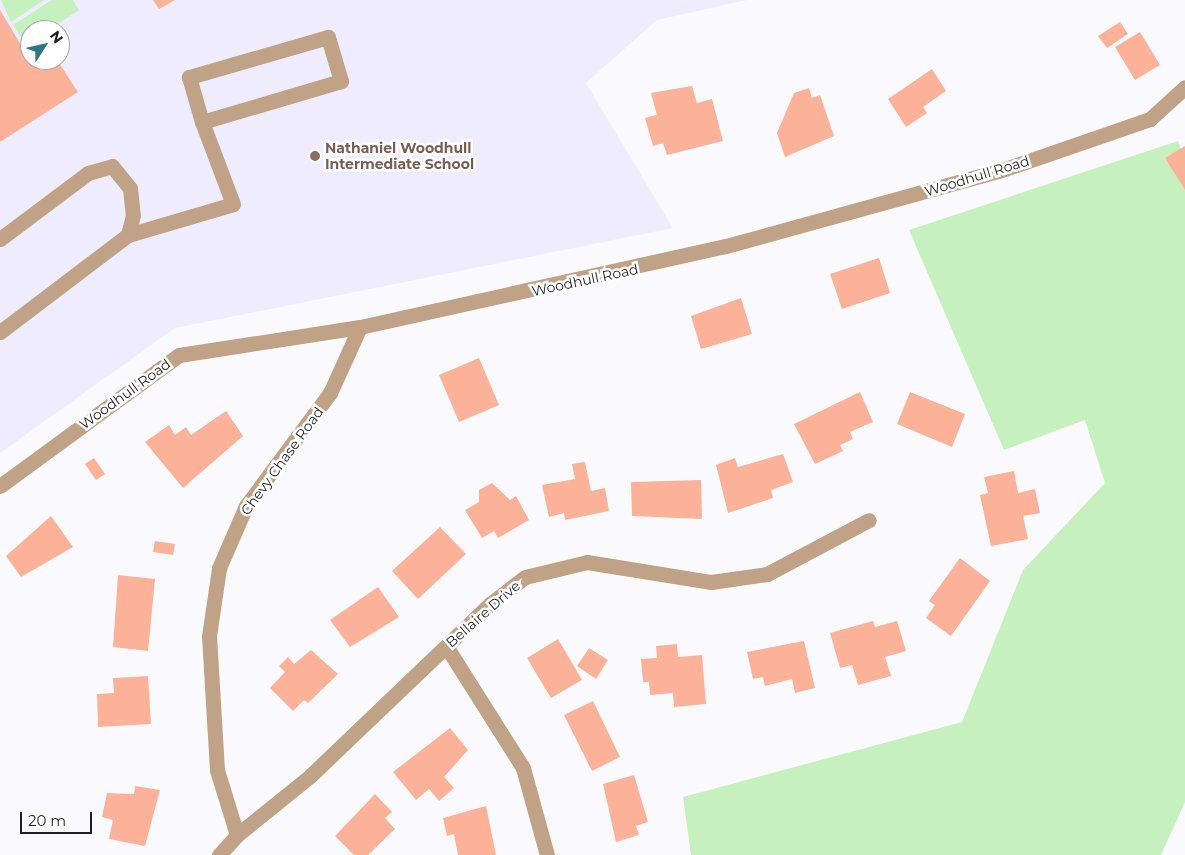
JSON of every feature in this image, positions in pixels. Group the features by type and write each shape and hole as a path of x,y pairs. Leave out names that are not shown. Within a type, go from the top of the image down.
{"street":[{"path":"0,332 128,235 232,204 202,122 189,77 328,36 341,81 202,122"},
{"name":"Woodhull Road","path":"0,486 179,354 360,327 638,269 999,171 1150,119 1185,87"},
{"path":"0,239 88,173 112,166 126,179 133,201 128,235"},
{"name":"Chevy Chase Road","path":"237,834 217,770 209,636 219,568 246,506 330,392 360,327"},
{"name":"Bellaire Drive","path":"219,855 237,834 310,776 446,646 525,577 587,562 712,582 767,574 869,520"},
{"path":"446,646 523,768 547,855"}],"shaded area":[{"name":"Nathaniel Woodhull Intermediate School","path":"0,0 747,0 657,20 586,83 673,228 175,328 0,453"}],"green space":[{"path":"1,0 44,0 11,22"},
{"path":"52,0 73,0 79,10 64,20 21,20"},
{"path":"20,21 20,36 13,25"},
{"path":"1178,141 1185,160 1185,802 1161,855 691,855 683,797 962,722 1023,570 1105,483 1085,420 1004,450 909,230"}],"building":[{"path":"153,0 175,0 159,9"},
{"path":"0,10 20,43 20,70 64,70 78,92 0,142"},
{"path":"1120,22 1128,34 1107,48 1098,36"},
{"path":"1140,32 1160,65 1135,80 1115,47"},
{"path":"932,69 946,91 923,107 927,113 906,127 888,99"},
{"path":"692,86 697,103 712,99 723,141 667,155 663,143 653,146 645,118 657,115 651,93"},
{"path":"809,88 812,98 820,95 834,136 785,157 777,133 794,93"},
{"path":"1185,146 1185,190 1165,158"},
{"path":"879,258 890,293 842,309 830,274"},
{"path":"741,298 752,334 701,349 691,316"},
{"path":"479,358 499,405 459,422 439,375"},
{"path":"860,392 873,422 850,432 853,439 840,445 843,451 815,464 794,424"},
{"path":"910,392 965,414 952,447 897,424"},
{"path":"226,411 243,436 183,488 145,442 169,425 175,435 186,427 191,435"},
{"path":"783,454 793,482 771,490 773,498 728,513 716,465 735,458 738,467"},
{"path":"94,458 105,474 96,480 85,464"},
{"path":"585,462 591,491 605,488 609,511 565,520 564,513 549,517 542,485 575,479 572,464"},
{"path":"1014,471 1018,493 1035,489 1040,513 1023,516 1028,539 991,546 980,495 988,493 984,477"},
{"path":"701,480 702,519 632,516 631,482"},
{"path":"492,483 510,500 516,496 529,520 498,538 494,531 482,538 465,510 479,502 479,490"},
{"path":"51,516 73,547 21,577 6,556"},
{"path":"440,527 466,554 418,599 392,571"},
{"path":"155,541 175,544 173,555 153,552"},
{"path":"960,558 990,581 951,636 926,618 935,605 929,601"},
{"path":"118,575 155,579 148,651 113,647"},
{"path":"378,587 399,617 350,647 330,620"},
{"path":"873,621 875,627 897,621 906,651 885,657 891,676 858,685 852,665 840,668 830,633"},
{"path":"558,639 582,680 551,698 527,658"},
{"path":"804,641 815,688 795,693 792,679 765,686 763,677 753,679 747,652"},
{"path":"677,644 678,657 702,655 706,704 674,707 673,693 650,695 649,682 643,682 641,659 657,658 656,646"},
{"path":"589,648 608,660 596,679 577,666"},
{"path":"311,650 338,674 308,703 304,700 293,711 270,688 285,672 279,666 288,657 294,664"},
{"path":"148,676 151,724 98,727 97,694 114,693 113,678"},
{"path":"593,701 620,757 592,771 564,715"},
{"path":"450,728 468,750 444,777 454,788 439,801 429,789 416,800 393,772"},
{"path":"634,775 648,822 636,826 639,835 616,842 603,784"},
{"path":"135,786 160,790 145,846 109,839 113,820 102,817 107,793 134,794"},
{"path":"375,794 392,812 385,818 395,829 368,855 354,855 335,836"},
{"path":"486,806 496,855 458,855 454,834 447,836 443,818"}],"place":[{"name":"Nathaniel Woodhull Intermediate School","path":"315,156"}]}
